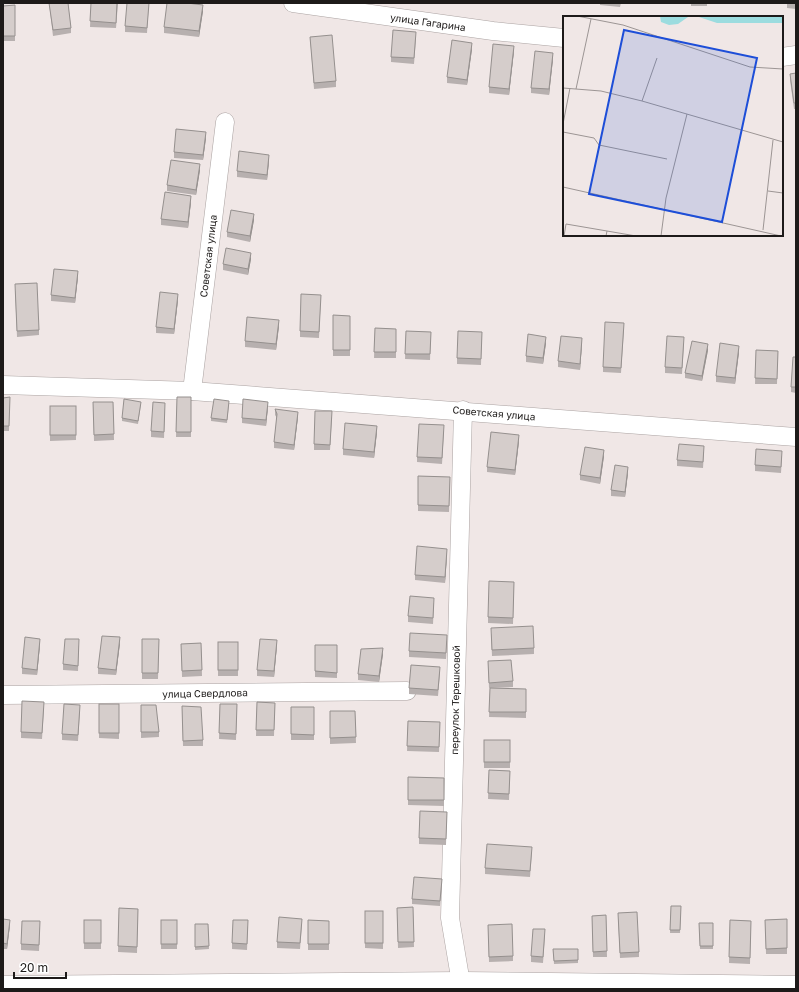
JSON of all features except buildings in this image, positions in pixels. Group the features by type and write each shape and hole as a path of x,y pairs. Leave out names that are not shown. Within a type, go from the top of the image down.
{"street":[{"name":"улица Гагарина","path":"293,3 493,31 563,38"},
{"path":"783,57 796,55"},
{"name":"Советская улица","path":"192,391 225,122"},
{"name":"Советская улица","path":"3,385 192,391 463,410 796,437"},
{"name":"переулок Терешковой","path":"462,985 450,918 463,410"},
{"name":"улица Свердлова","path":"3,695 407,691"},
{"path":"3,985 796,985"}]}
